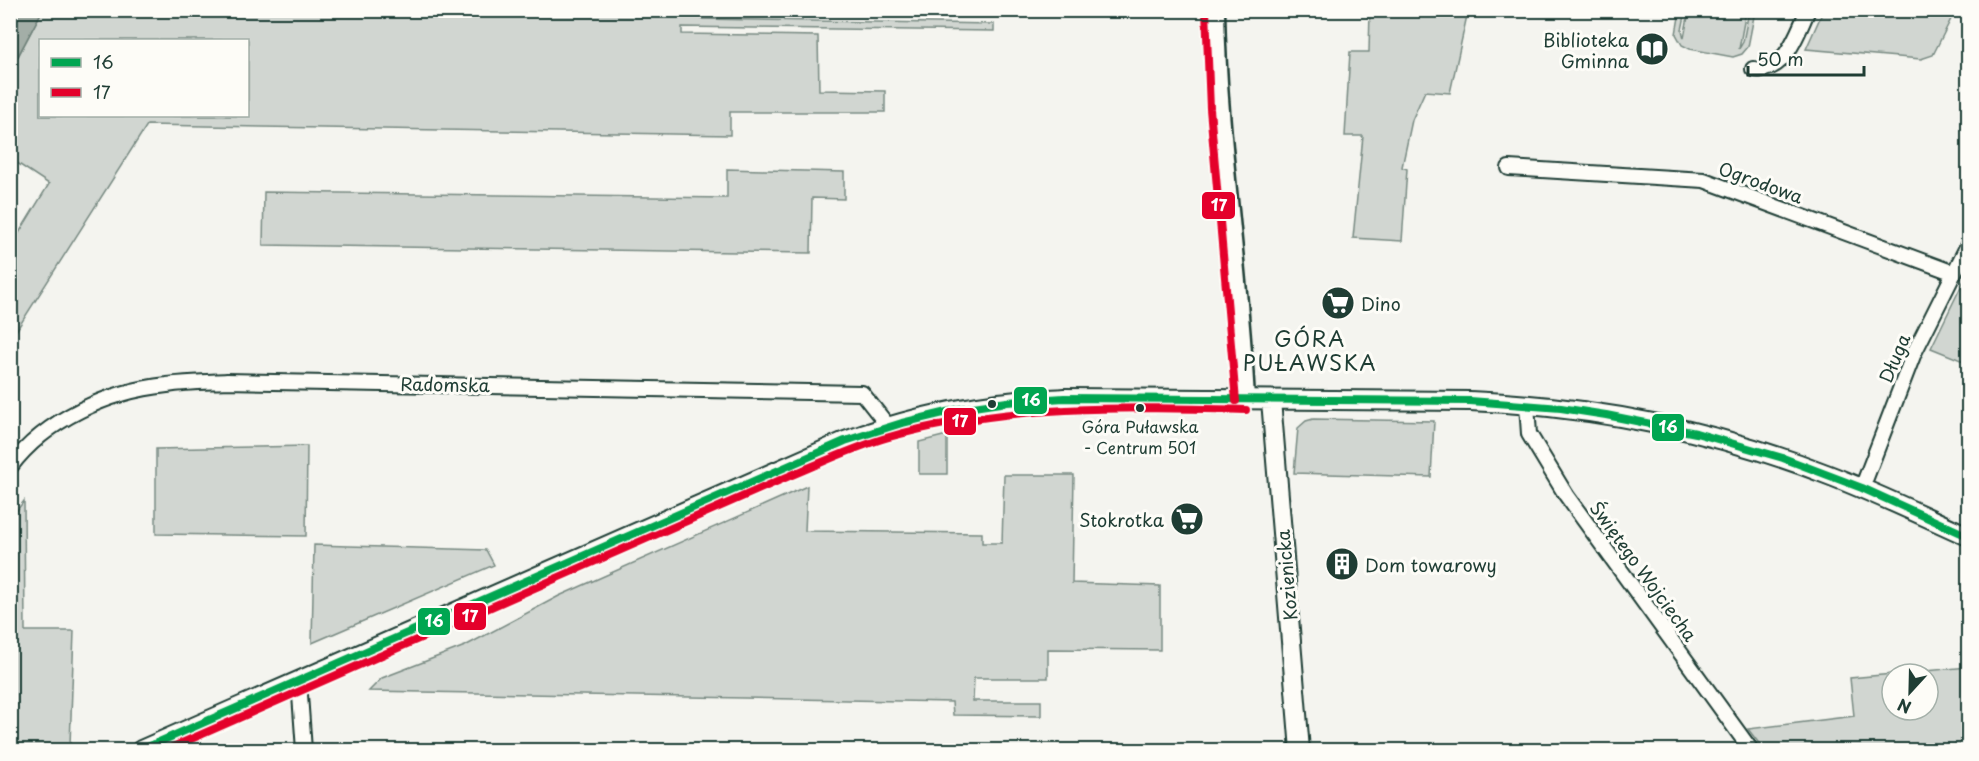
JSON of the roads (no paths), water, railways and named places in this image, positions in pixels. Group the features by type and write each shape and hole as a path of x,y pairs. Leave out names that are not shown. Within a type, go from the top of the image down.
{"main road":[{"path":"141,750 783,467 888,426 943,412 1000,403 1064,398 1470,401 1527,405 1618,417 1716,438 1789,461 1862,488 1968,536"},
{"name":"Kozienicka","path":"1271,400 1300,750"}],"street":[{"path":"1216,10 1217,60 1246,400"},
{"path":"1753,69 1759,70 1775,65 1783,57 1808,10"},
{"name":"Ogrodowa","path":"1509,168 1704,180 1954,273"},
{"name":"Długa","path":"1862,488 1914,353 1968,245"},
{"name":"Radomska","path":"10,467 19,455 55,424 112,397 165,385 227,381 862,393 888,426"},
{"name":"Świętego Wojciecha","path":"1527,405 1529,434 1566,495 1751,750"},
{"path":"299,681 304,750"}],"place":[{"name":"Biblioteka Gminna","path":"1652,49"},
{"name":"Dino","path":"1338,303"},
{"name":"Góra Puławska - Centrum 501","path":"1140,408"},
{"name":"Stokrotka","path":"1187,519"},
{"name":"Dom towarowy","path":"1342,564"}],"district":[{"name":"GÓRA PUŁAWSKA","path":"1310,350"}]}
